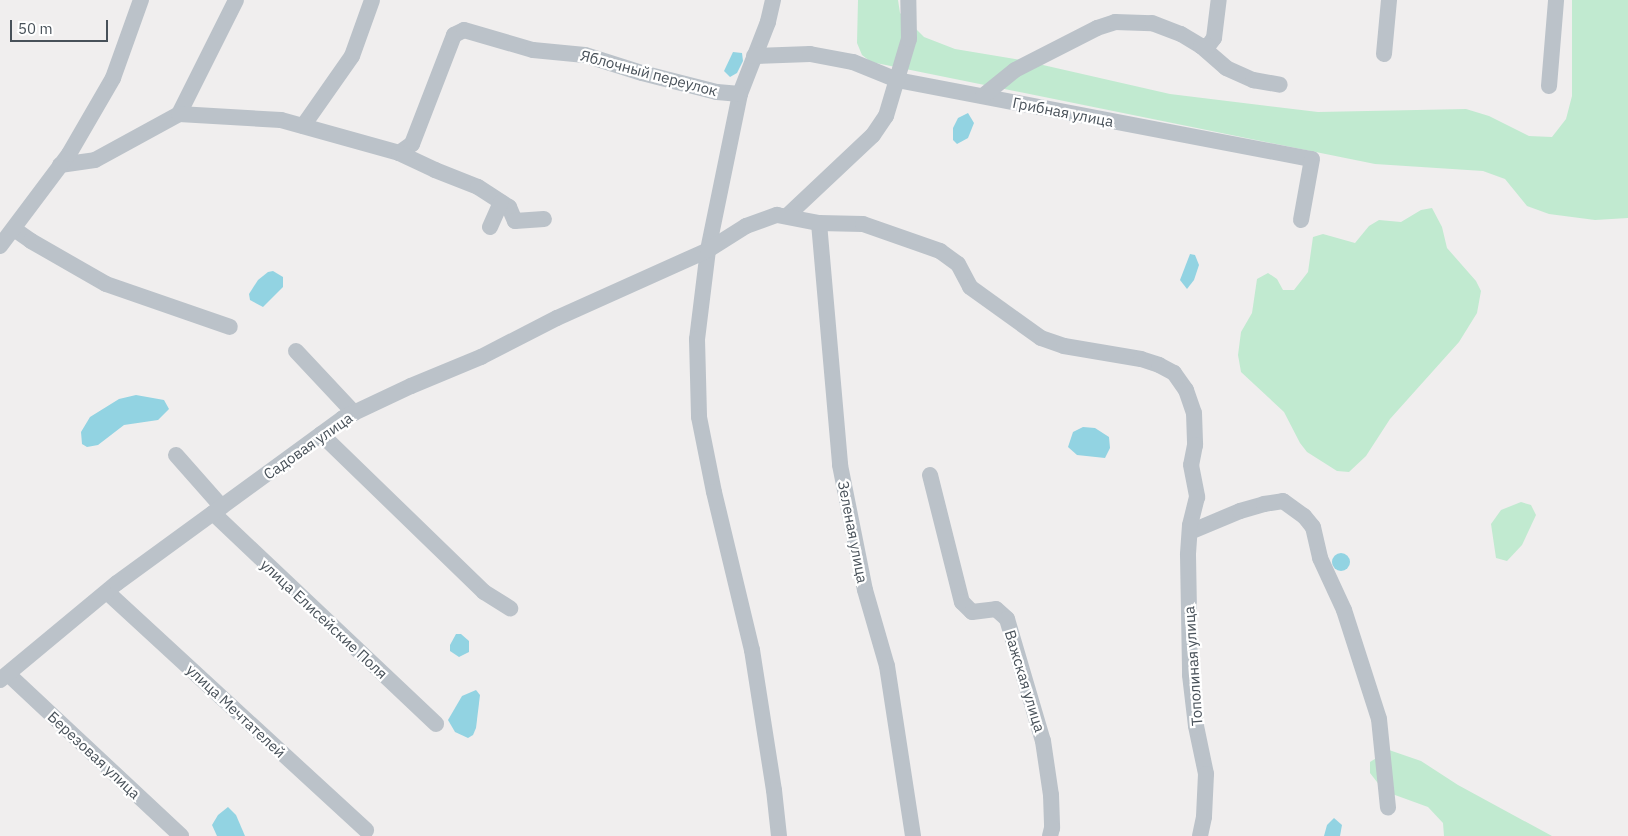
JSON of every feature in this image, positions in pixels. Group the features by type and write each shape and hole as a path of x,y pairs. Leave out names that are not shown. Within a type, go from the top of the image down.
{"street":[{"path":"0,246 68,154 113,78 140,0"},
{"path":"179,114 236,0"},
{"path":"303,126 352,56 372,0"},
{"path":"773,0 768,22 740,94 708,250 696,339 700,417 716,502 752,650 774,790 779,836"},
{"path":"787,216 873,135 886,116 909,39 908,0"},
{"path":"1204,46 1214,38 1219,0"},
{"path":"1384,54 1389,0"},
{"path":"1549,86 1556,0"},
{"path":"983,96 1014,70 1096,28 1115,22 1152,23 1181,34 1204,46 1226,68 1253,80 1280,85"},
{"name":"Яблочный переулок","path":"399,152 412,144 454,35 464,30 533,50 585,54 642,73 717,92 740,94"},
{"name":"Грибная улица","path":"754,56 810,54 853,62 897,80 1312,159 1301,220"},
{"path":"60,165 95,160 179,114 281,120 399,152 435,170 478,187 509,207 515,221 544,219"},
{"path":"490,227 500,202"},
{"name":"Садовая улица","path":"4,677 107,592 321,434 354,413 411,386 482,357 556,318 708,250 746,226 777,215 787,216"},
{"name":"Тополиная улица","path":"787,216 819,223 863,224 940,251 958,264 970,287 1041,338 1064,346 1140,359 1174,373 1186,390 1194,414 1195,444 1191,465 1197,497 1190,529 1188,600 1190,676 1196,726 1206,774 1204,817 1200,836"},
{"name":"Зеленая улица","path":"819,223 840,466 865,590 887,666 912,836"},
{"path":"14,229 31,241 106,284 230,327"},
{"path":"296,351 354,413"},
{"path":"321,434 484,592 510,608"},
{"name":"улица Елисейские Поля","path":"176,454 217,510 436,724"},
{"name":"Важская улица","path":"930,475 962,602 972,612 996,609 1007,619 1043,741 1052,795 1052,828 1050,836"},
{"path":"1190,529 1240,511 1282,501 1304,516 1312,527 1320,558 1344,610 1379,719 1388,808"},
{"name":"улица Мечтателей","path":"107,592 366,830"},
{"name":"Березовая улица","path":"4,677 181,836"}],"green space":[{"path":"858,0 898,0 900,13 924,37 955,49 1021,60 1170,94 1318,112 1466,109 1489,116 1529,136 1552,137 1566,119 1572,96 1572,0 1628,0 1628,218 1595,220 1549,214 1527,206 1505,179 1483,171 1375,164 871,62 862,55 857,43"},
{"path":"1432,208 1442,227 1447,248 1476,281 1481,291 1477,313 1459,342 1390,419 1366,456 1349,472 1337,471 1307,452 1300,443 1284,412 1241,372 1238,355 1241,332 1252,313 1257,279 1268,273 1277,279 1283,290 1294,290 1308,272 1313,237 1323,234 1355,243 1369,226 1379,220 1401,222 1421,210"},
{"path":"1521,502 1531,505 1536,515 1522,545 1507,561 1496,558 1491,524 1501,510"},
{"path":"1389,750 1421,761 1458,785 1552,836 1444,836 1443,823 1428,807 1384,791 1370,773 1370,762"}],"water":[{"path":"733,52 742,53 743,61 737,73 730,77 724,71"},
{"path":"968,113 974,123 968,138 957,144 953,140 953,128 958,118"},
{"path":"1190,254 1195,255 1199,265 1194,280 1187,289 1180,280"},
{"path":"273,271 283,277 283,287 263,307 250,300 249,294 258,280 268,272"},
{"path":"136,395 164,400 169,409 158,420 124,425 98,445 87,447 82,444 81,432 90,417 119,399"},
{"path":"1083,427 1095,428 1109,437 1110,448 1105,458 1077,455 1068,447 1073,432"},
{"path":"1341,553 1347,556 1350,562 1347,568 1341,571 1335,568 1332,562 1335,556"},
{"path":"456,634 461,634 469,641 469,652 459,657 450,651 450,645"},
{"path":"476,690 480,695 476,728 473,735 468,738 455,732 448,720 462,696"},
{"path":"228,807 236,815 245,836 217,836 212,825 218,815"},
{"path":"1334,818 1342,825 1340,836 1324,836 1327,825"}]}
